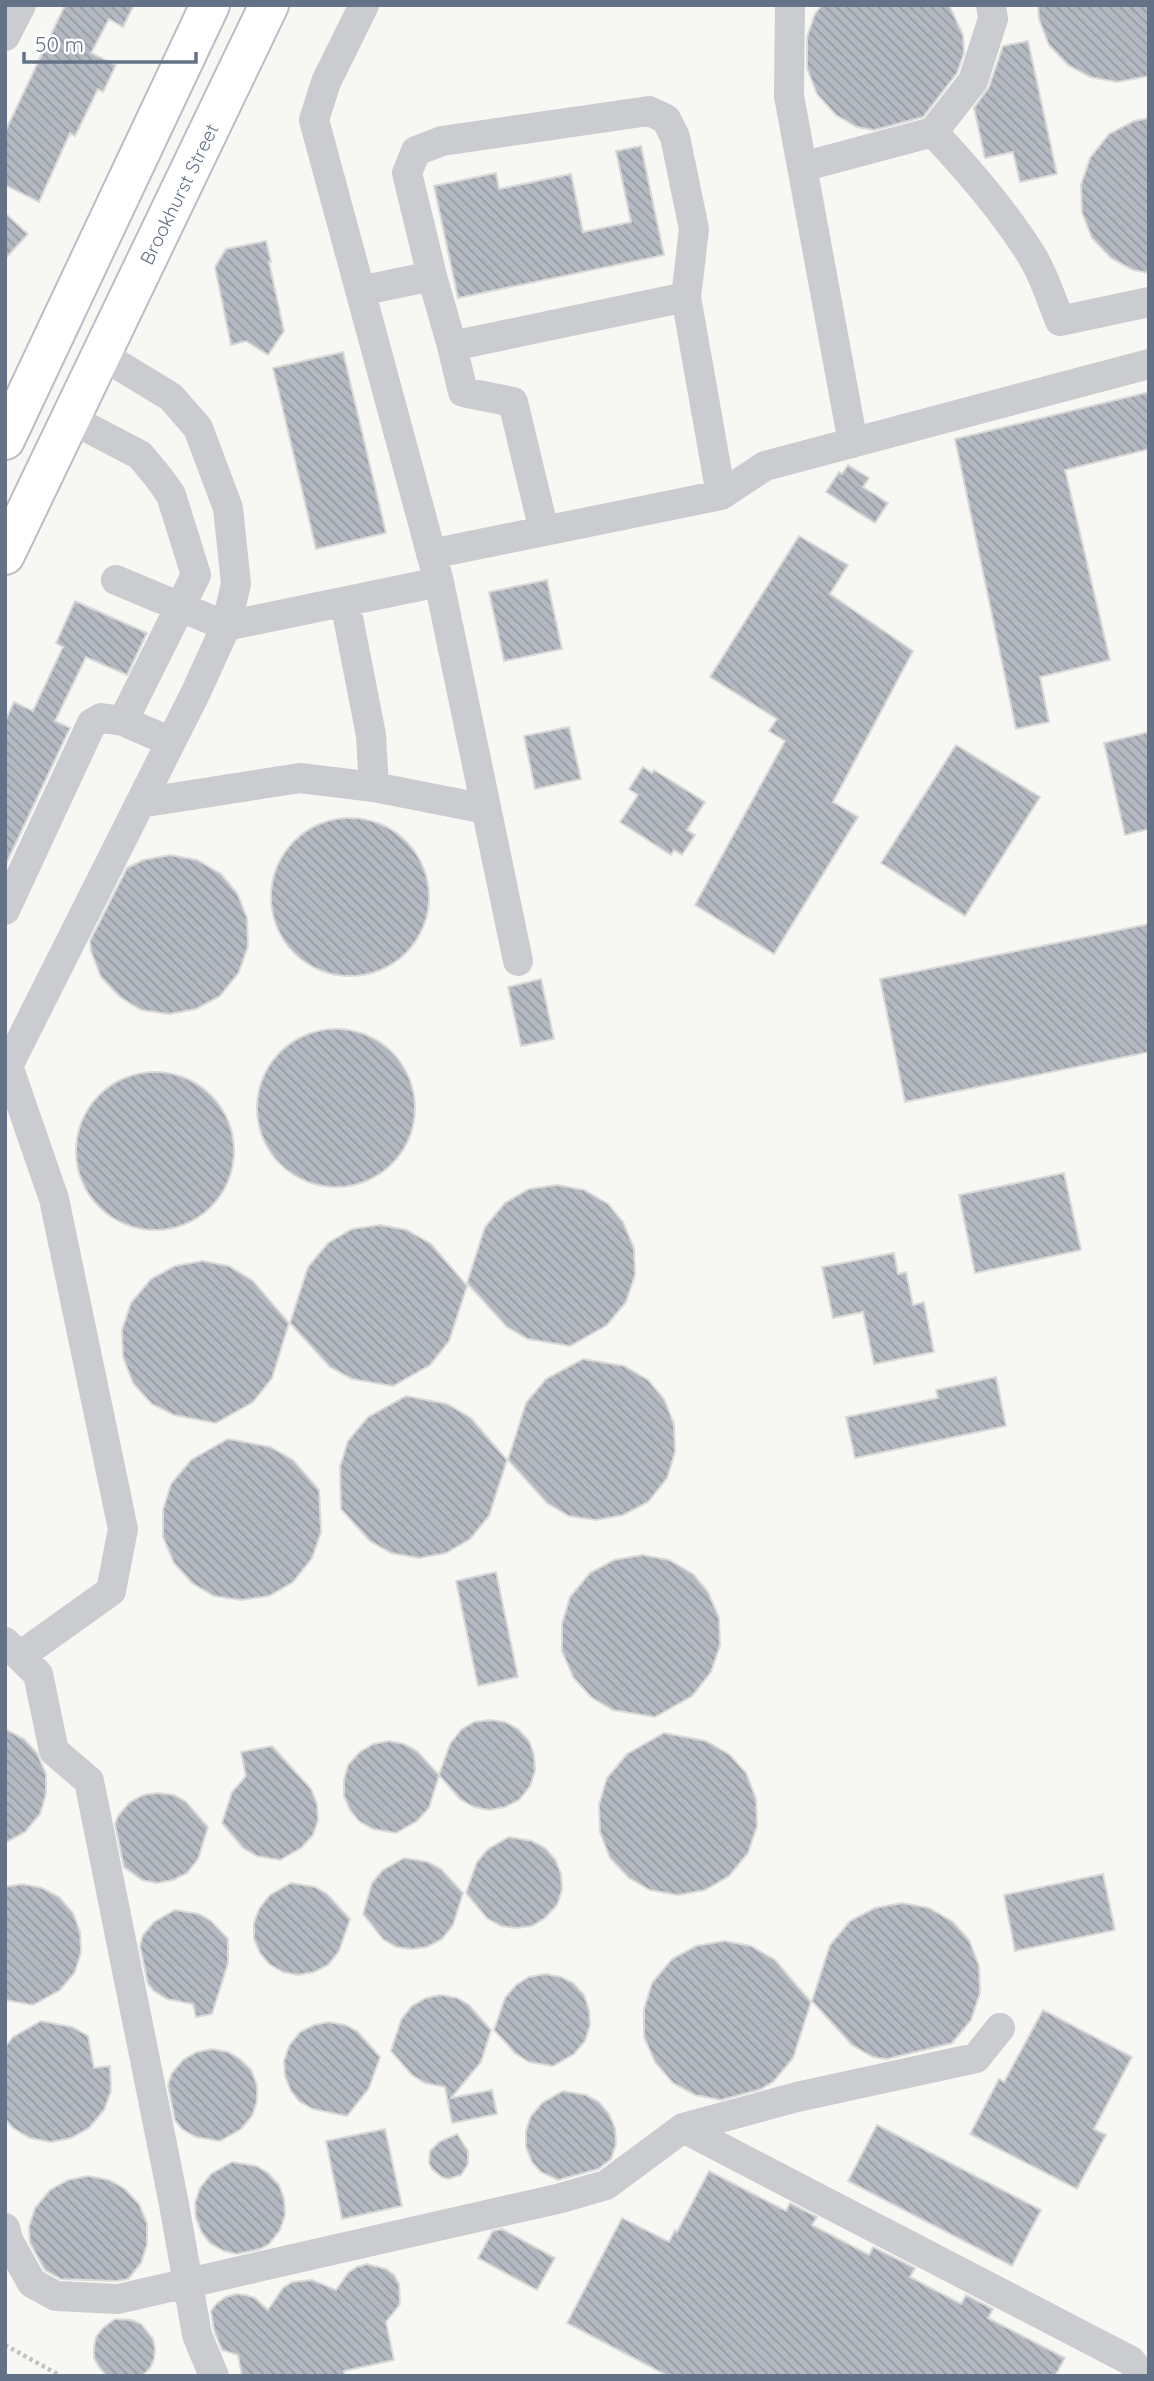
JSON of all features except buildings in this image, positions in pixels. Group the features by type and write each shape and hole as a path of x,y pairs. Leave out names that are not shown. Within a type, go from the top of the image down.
{"main road":[{"path":"5,440 210,5"},
{"name":"Brookhurst Street","path":"5,555 270,5"},
{"path":"43,362 95,369"}],"street":[{"path":"5,36 21,5"},
{"path":"364,5 326,82 314,120 435,568 518,961"},
{"path":"790,5 789,96 853,443"},
{"path":"802,167 933,132 973,81 993,19 991,5"},
{"path":"544,531 513,402 463,393 432,276 407,173 416,151 442,141 649,111 666,119 675,137 694,229 686,298 721,495"},
{"path":"933,132 962,163 1009,222 1033,258 1060,321 1149,302"},
{"path":"360,290 432,276"},
{"path":"452,346 686,298"},
{"path":"116,580 226,626 345,602 544,531 721,495 765,466 1149,364"},
{"path":"95,369 171,397 198,428 228,508 236,584 226,626 171,742 6,1067 54,1199 123,1529 111,1591 13,1649 38,1674 54,1751 89,1781 173,2199 197,2335 214,2376"},
{"path":"71,419 140,455 171,495 196,575 123,721"},
{"path":"345,602 371,735 374,787"},
{"path":"5,910 92,723 101,718 123,721 171,742"},
{"path":"140,803 300,778 374,787 486,810"},
{"path":"5,2228 8,2240 32,2283 56,2296 118,2300 561,2198 606,2185 683,2128 797,2097 975,2058 1000,2028"},
{"path":"683,2128 1131,2361 1142,2376"}],"path":[{"path":"5,2345 61,2376"}]}
